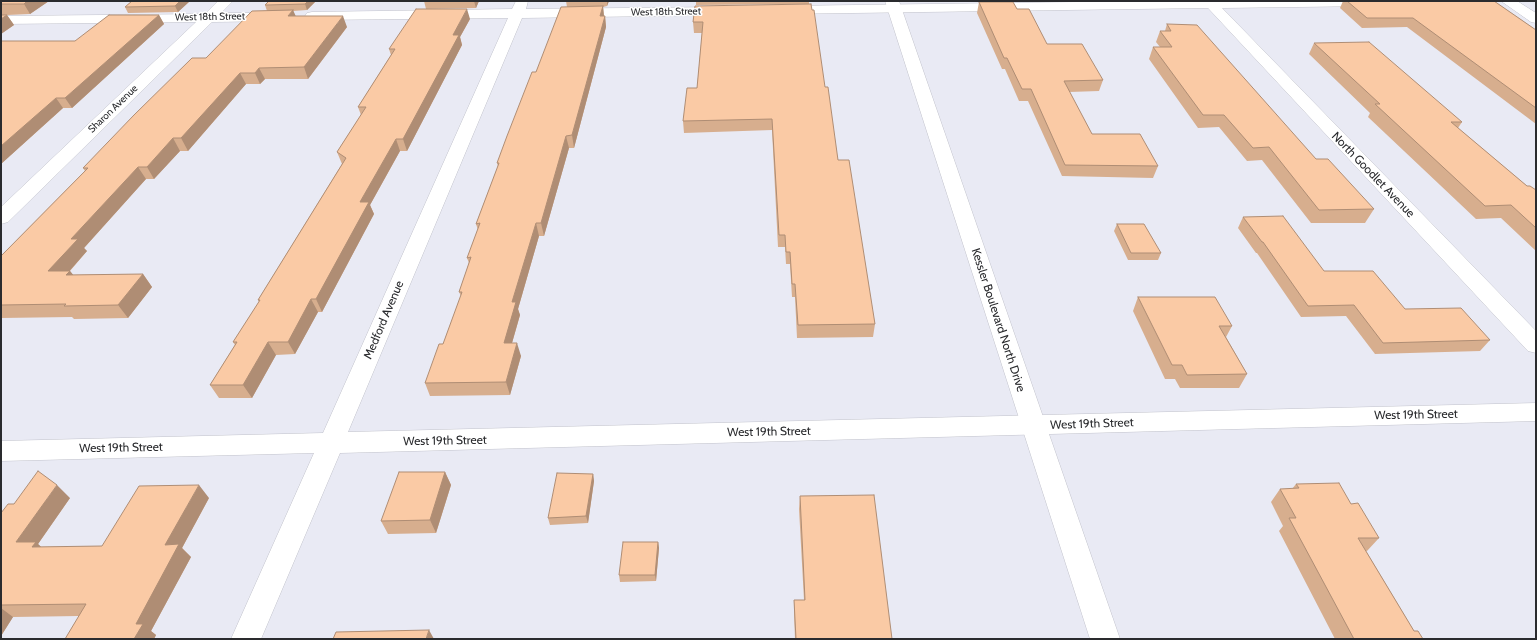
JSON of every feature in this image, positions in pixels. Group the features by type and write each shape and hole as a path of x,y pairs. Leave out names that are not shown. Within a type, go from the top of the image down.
{"street":[{"name":"Sharon Avenue","path":"1,218 226,1"},
{"path":"1508,1 1536,19"},
{"path":"768,10 893,5 1386,2"},
{"name":"North Goodlet Avenue","path":"1211,4 1536,345"},
{"name":"Kessler Boulevard North Drive","path":"893,5 1105,639"},
{"name":"West 18th Street","path":"1,20 296,16 519,7 736,11"},
{"name":"Medford Avenue","path":"246,639 519,7"},
{"name":"West 19th Street","path":"1,451 331,444 1536,412"}],"building":[{"path":"1,1 27,1 24,4 1,4"},
{"path":"132,1 180,1 175,6 125,7"},
{"path":"269,1 308,1 305,4 265,5"},
{"path":"1347,1 1494,1 1536,30 1536,108 1413,18 1367,18"},
{"path":"979,2 1013,2 1017,9 1029,9 1047,44 1082,44 1103,80 1064,81 1092,134 1140,134 1158,166 1065,165 1031,89 1022,89 1007,58 1004,58"},
{"path":"811,4 812,10 814,10 825,87 828,87 838,160 849,160 875,324 798,325 795,284 792,284 790,252 786,252 785,235 779,235 772,119 683,121 687,88 697,88 703,22 693,22 695,6"},
{"path":"603,6 600,16 605,16 572,135 566,136 541,223 536,223 512,302 516,302 504,343 517,343 506,382 425,383 439,344 443,344 462,292 459,292 471,257 467,258 480,223 476,224 499,163 497,163 532,72 536,72 561,7"},
{"path":"416,9 467,9 453,35 459,35 403,139 396,139 360,202 369,202 316,299 311,299 288,342 268,342 243,385 210,385 237,342 233,342 260,300 258,300 346,158 337,152 366,107 358,107 395,49 389,49"},
{"path":"293,10 288,16 343,16 304,67 259,68 255,73 240,73 181,138 173,138 147,167 138,167 71,239 78,239 48,271 70,271 66,275 143,274 118,305 1,305 1,256 88,168 83,168 134,115 192,58 206,58 252,11"},
{"path":"1,15 7,15 1,19"},
{"path":"109,15 159,15 65,98 56,98 1,146 1,41 75,41"},
{"path":"1167,24 1197,25 1316,159 1328,159 1374,209 1319,210 1269,147 1253,148 1224,115 1203,115 1153,47 1172,47 1160,31 1171,31"},
{"path":"1369,42 1462,122 1451,122 1527,186 1530,186 1536,190 1536,228 1511,205 1485,206 1375,104 1380,104 1314,43"},
{"path":"1283,216 1324,271 1373,271 1405,309 1461,308 1490,340 1383,343 1354,305 1308,306 1263,242 1243,217"},
{"path":"1117,224 1144,224 1161,253 1131,253"},
{"path":"1138,297 1215,297 1232,326 1219,326 1247,374 1187,375 1182,365 1172,365"},
{"path":"38,471 57,485 16,542 36,542 32,547 102,546 139,486 199,485 165,545 179,544 136,624 143,624 134,639 65,639 86,604 1,605 1,513 8,504 14,504"},
{"path":"399,472 445,472 430,520 381,521"},
{"path":"557,473 593,474 586,516 548,518"},
{"path":"1339,483 1351,504 1358,503 1379,538 1358,538 1414,631 1418,631 1423,639 1354,639 1289,518 1296,518 1280,489 1299,488 1296,484"},
{"path":"874,495 892,639 796,639 794,600 805,600 800,496"},
{"path":"623,542 658,542 655,575 619,575"},
{"path":"429,630 426,639 333,639 336,632"}]}
